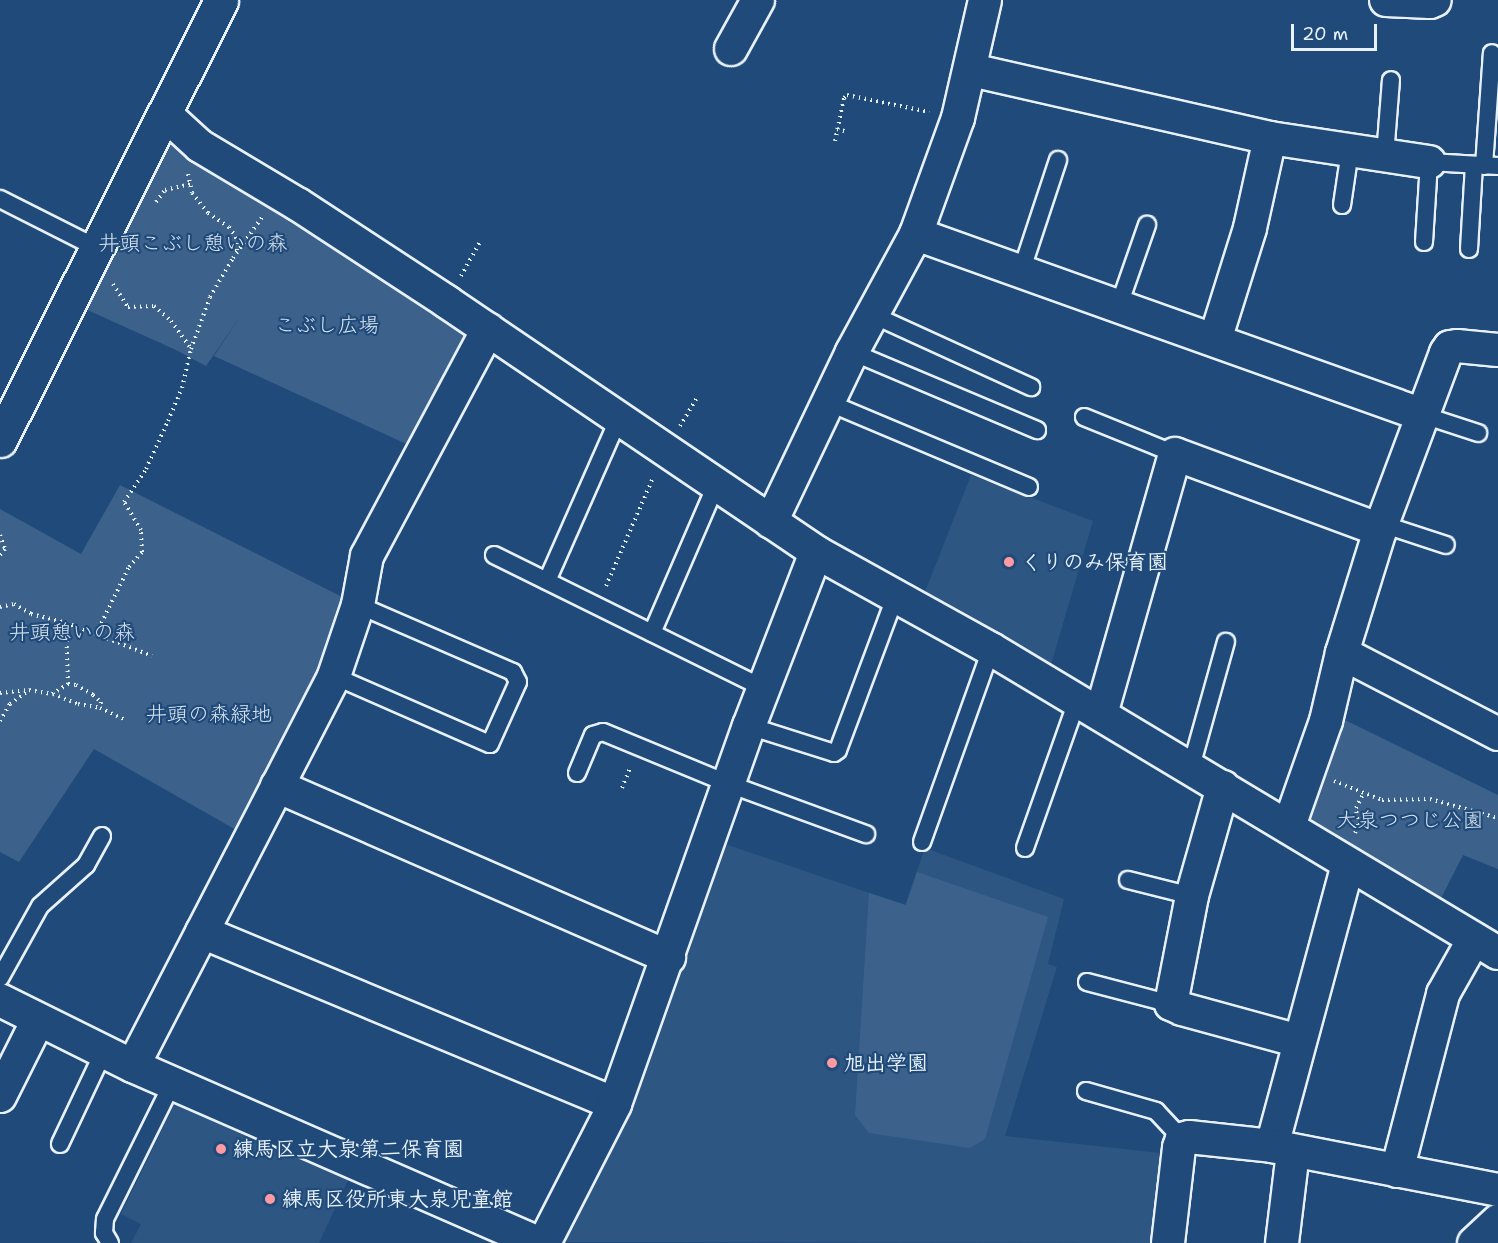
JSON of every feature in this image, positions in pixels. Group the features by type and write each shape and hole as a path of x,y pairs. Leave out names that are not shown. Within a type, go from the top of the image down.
{"street":[{"path":"0,440 103,262 165,114 221,0"},
{"path":"771,522 852,352 916,234 958,118 971,70 985,0"},
{"path":"1386,0 1435,0"},
{"path":"731,49 748,3"},
{"path":"971,70 1270,138 1429,162"},
{"path":"165,114 200,146 277,191 489,329 618,420 816,552 991,648 1486,946 1443,994 1397,1171"},
{"path":"1215,340 1250,228 1270,138"},
{"path":"916,234 1424,415"},
{"path":"133,1066 334,676 358,605 367,556 489,329"},
{"path":"1289,826 1326,721 1342,652 1381,527 1450,347 1498,350"},
{"path":"1089,707 1175,454 1381,527"},
{"path":"544,1243 615,1104 749,726 816,552"},
{"path":"1342,652 1498,734"},
{"path":"277,786 669,957"},
{"path":"1223,787 1192,896 1171,1004 1299,1041"},
{"path":"1282,1243 1283,1149 1299,1041 1344,862"},
{"path":"202,932 615,1104"},
{"path":"0,1000 172,1084 538,1243"},
{"path":"0,1096 38,1020"},
{"path":"1168,1243 1182,1139 1189,1137 1283,1149 1498,1190"},
{"path":"1474,1243 1498,1221"}],"lane":[{"path":"1469,249 1485,166 1492,54"},
{"path":"1385,156 1391,80"},
{"path":"1342,205 1350,151"},
{"path":"1021,272 1058,159"},
{"path":"1424,242 1429,162 1485,166"},
{"path":"0,199 103,262"},
{"path":"1119,305 1147,225"},
{"path":"873,315 1031,387"},
{"path":"852,352 1037,430"},
{"path":"828,402 1029,487"},
{"path":"1424,415 1478,433"},
{"path":"1084,417 1175,454"},
{"path":"547,581 618,420"},
{"path":"652,633 716,485"},
{"path":"1381,527 1446,545"},
{"path":"494,555 763,688"},
{"path":"749,726 834,753 838,750 896,595"},
{"path":"334,676 490,744 518,682 513,672 358,605"},
{"path":"1191,767 1226,642"},
{"path":"922,842 991,648"},
{"path":"1025,848 1089,707"},
{"path":"577,773 593,735 603,732 729,784 866,834"},
{"path":"0,978 40,906 86,866 102,836"},
{"path":"1128,880 1192,896"},
{"path":"1086,982 1171,1004"},
{"path":"60,1144 104,1051"},
{"path":"110,1243 104,1233 105,1219 172,1084"},
{"path":"1086,1090 1156,1111 1182,1139"}],"path":[{"path":"835,141 844,98 848,95 958,118"},
{"path":"837,129 848,132"},
{"path":"200,146 188,173 192,193 208,213 230,227 236,237 237,252"},
{"path":"152,208 165,190 190,184"},
{"path":"96,634 129,567 142,552 141,530 124,502 147,468 168,422 182,388 191,349 210,297 237,252 259,224 277,191"},
{"path":"447,302 481,240"},
{"path":"103,262 128,307 154,306 171,321 191,349"},
{"path":"597,606 665,451"},
{"path":"0,535 5,549 0,555"},
{"path":"0,608 14,604 31,614 66,623 152,656"},
{"path":"66,623 68,684"},
{"path":"52,693 68,684 76,685 93,694 101,702 100,708"},
{"path":"0,721 10,704 29,690"},
{"path":"0,693 29,690 52,693 78,704 100,708 124,719"},
{"path":"1309,770 1382,800 1430,800 1498,818"},
{"path":"1344,862 1358,825 1356,808 1363,794"}],"shaded area":[{"name":"くりのみ保育園","path":"971,475 1093,521 1048,675 921,602"},
{"name":"旭出学園","path":"716,841 905,905 925,848 1064,899 1048,964 1057,967 1005,1136 1170,1154 1158,1243 553,1242"},
{"name":"練馬区立大泉第二保育園","path":"178,1097 349,1178 319,1243 131,1243 141,1224 121,1214"}],"green space":[{"path":"163,127 461,322 466,345 413,447 214,356 242,314 206,366 74,304"},
{"name":"井頭の森緑地","path":"120,485 352,602 245,835 94,749 19,862 0,852 0,509 81,554"},
{"name":"大泉つつじ公園","path":"1341,718 1498,795 1498,869 1463,855 1436,908 1301,825"},
{"path":"917,872 1048,917 985,1139 970,1148 869,1133 855,1115 869,893 906,905"}],"place":[{"name":"くりのみ保育園","path":"1009,562"},
{"name":"旭出学園","path":"832,1063"},
{"name":"練馬区立大泉第二保育園","path":"221,1149"},
{"name":"練馬区役所東大泉児童館","path":"270,1199"}],"park label":[{"name":"井頭こぶし憩いの森","path":"193,243"},
{"name":"こぶし広場","path":"327,325"},
{"name":"井頭憩いの森","path":"72,632"}]}
